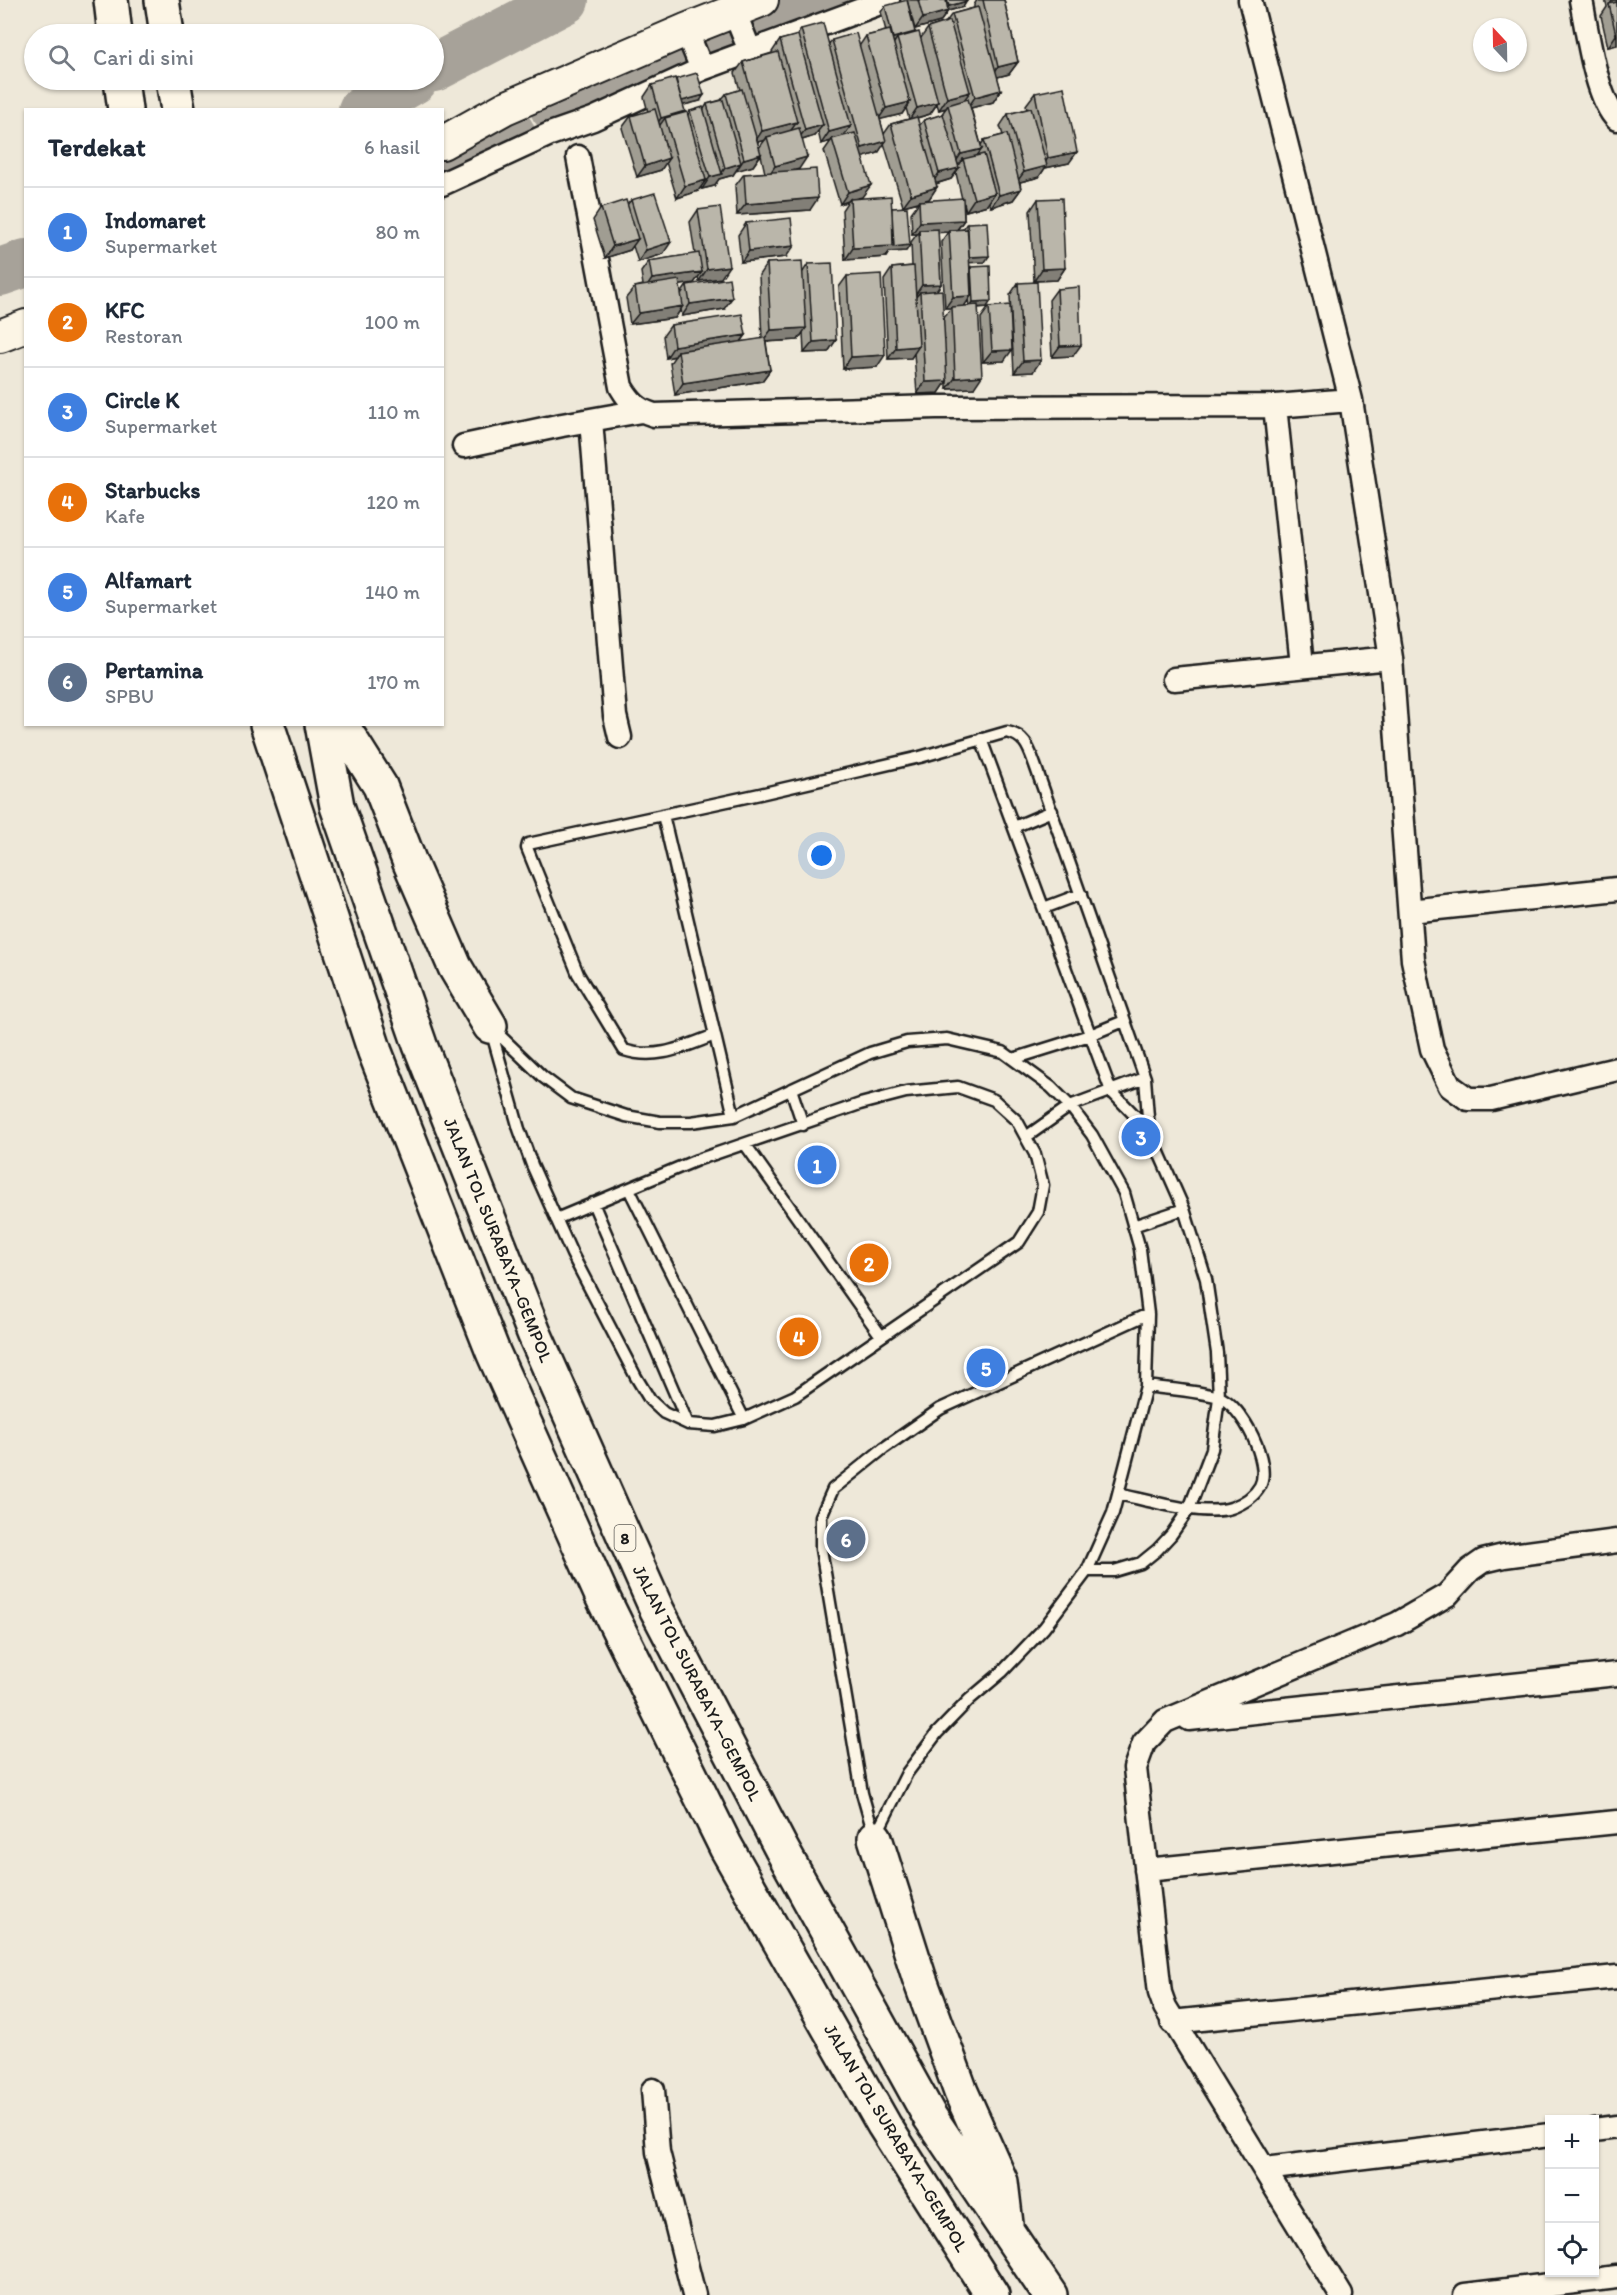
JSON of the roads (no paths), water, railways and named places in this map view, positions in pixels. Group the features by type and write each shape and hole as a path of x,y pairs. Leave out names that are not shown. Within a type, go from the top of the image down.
{"highway":[{"path":"111,0 115,24"},
{"path":"162,0 166,24"},
{"path":"122,90 125,108"},
{"path":"175,90 178,108"},
{"name":"JALAN TOL SURABAYA–GEMPOL","path":"268,726 375,1052 493,1352 602,1596 726,1847 884,2125 992,2295"},
{"name":"JALAN TOL SURABAYA–GEMPOL","path":"322,726 337,806 420,1045 534,1333 657,1610 781,1848 930,2117 1050,2295"},
{"path":"341,726 380,786 455,967 490,1026"},
{"path":"875,1838 919,1977 961,2092 1001,2182 1006,2228"}],"street":[{"path":"444,183 550,134 593,119 700,65 888,0"},
{"path":"1250,0 1351,400 1391,658 1413,960 1431,1049 1450,1086 1468,1099 1491,1099 1617,1069"},
{"path":"1581,0 1597,75 1606,103 1617,119"},
{"path":"444,142 505,108 747,7 749,47"},
{"path":"684,33 700,65"},
{"path":"593,119 578,157 621,387 631,403 641,411 654,415 936,407 1275,406 1351,400"},
{"path":"550,134 578,157"},
{"path":"0,336 24,327"},
{"path":"1275,406 1302,665"},
{"path":"464,446 641,411"},
{"path":"591,420 615,716 620,737"},
{"path":"1174,679 1391,658"},
{"path":"1410,911 1617,890"},
{"path":"1341,2295 1172,2022 1160,1993 1135,1768 1144,1743 1165,1721 1397,1624 1447,1595 1470,1570 1483,1561 1504,1556 1617,1541"},
{"path":"1165,1721 1617,1674"},
{"path":"1146,1870 1617,1822"},
{"path":"1172,2022 1617,1977"},
{"path":"653,2090 658,2152 694,2295"},
{"path":"1599,2129 1617,2127"},
{"path":"1264,2169 1545,2136"},
{"path":"1465,2295 1617,2277"}],"lane":[{"path":"715,1035 663,1054 640,1055 624,1050 578,974 527,848 528,844 920,757 1007,732 1021,738 1027,744 1145,1078 1149,1130 1184,1209 1206,1280 1216,1353 1219,1398 1212,1449 1189,1509 1164,1542 1141,1563 1114,1571 1087,1571"},
{"path":"981,739 1111,1091 1149,1130"},
{"path":"1014,827 1052,811"},
{"path":"663,815 734,1116"},
{"path":"1044,908 1081,894"},
{"path":"1013,1059 1090,1035 1124,1021"},
{"path":"490,1026 557,1089 571,1098 595,1107 660,1122 690,1122 734,1116 870,1053 907,1042 947,1039 1003,1052 1051,1087 1070,1106 1092,1135 1124,1193 1140,1249 1148,1314 1146,1386 1113,1513 1087,1571 1044,1628 1002,1672 970,1699 937,1733 907,1773 875,1838"},
{"path":"490,1026 519,1129 532,1165 556,1218 625,1357 650,1400 664,1413 688,1424 715,1426 744,1419 795,1396 1019,1242 1038,1212 1043,1185 1035,1154 1017,1121 994,1100 958,1087 906,1092 860,1104 697,1160 556,1218"},
{"path":"1026,1137 1070,1106 1145,1078"},
{"path":"791,1089 803,1125"},
{"path":"745,1144 881,1336"},
{"path":"629,1189 744,1419"},
{"path":"593,1203 688,1424"},
{"path":"1133,1226 1184,1209"},
{"path":"875,1838 862,1793 821,1550 821,1516 833,1490 884,1448 940,1409 1148,1314"},
{"path":"1118,1494 1189,1509 1228,1509 1244,1502 1261,1485 1263,1473 1254,1441 1242,1417 1233,1406 1219,1398 1146,1386"}],"waterway":[{"path":"444,63 565,0"},
{"path":"554,108 773,20 832,0"},
{"path":"365,108 397,90"},
{"path":"444,163 511,133"},
{"path":"0,272 24,264"}],"place":[{"name":"Circle K","path":"1141,1137"},
{"name":"Indomaret","path":"817,1165"},
{"name":"KFC","path":"869,1263"},
{"name":"Starbucks","path":"799,1337"},
{"name":"Alfamart","path":"986,1368"},
{"name":"Pertamina","path":"846,1539"}]}
